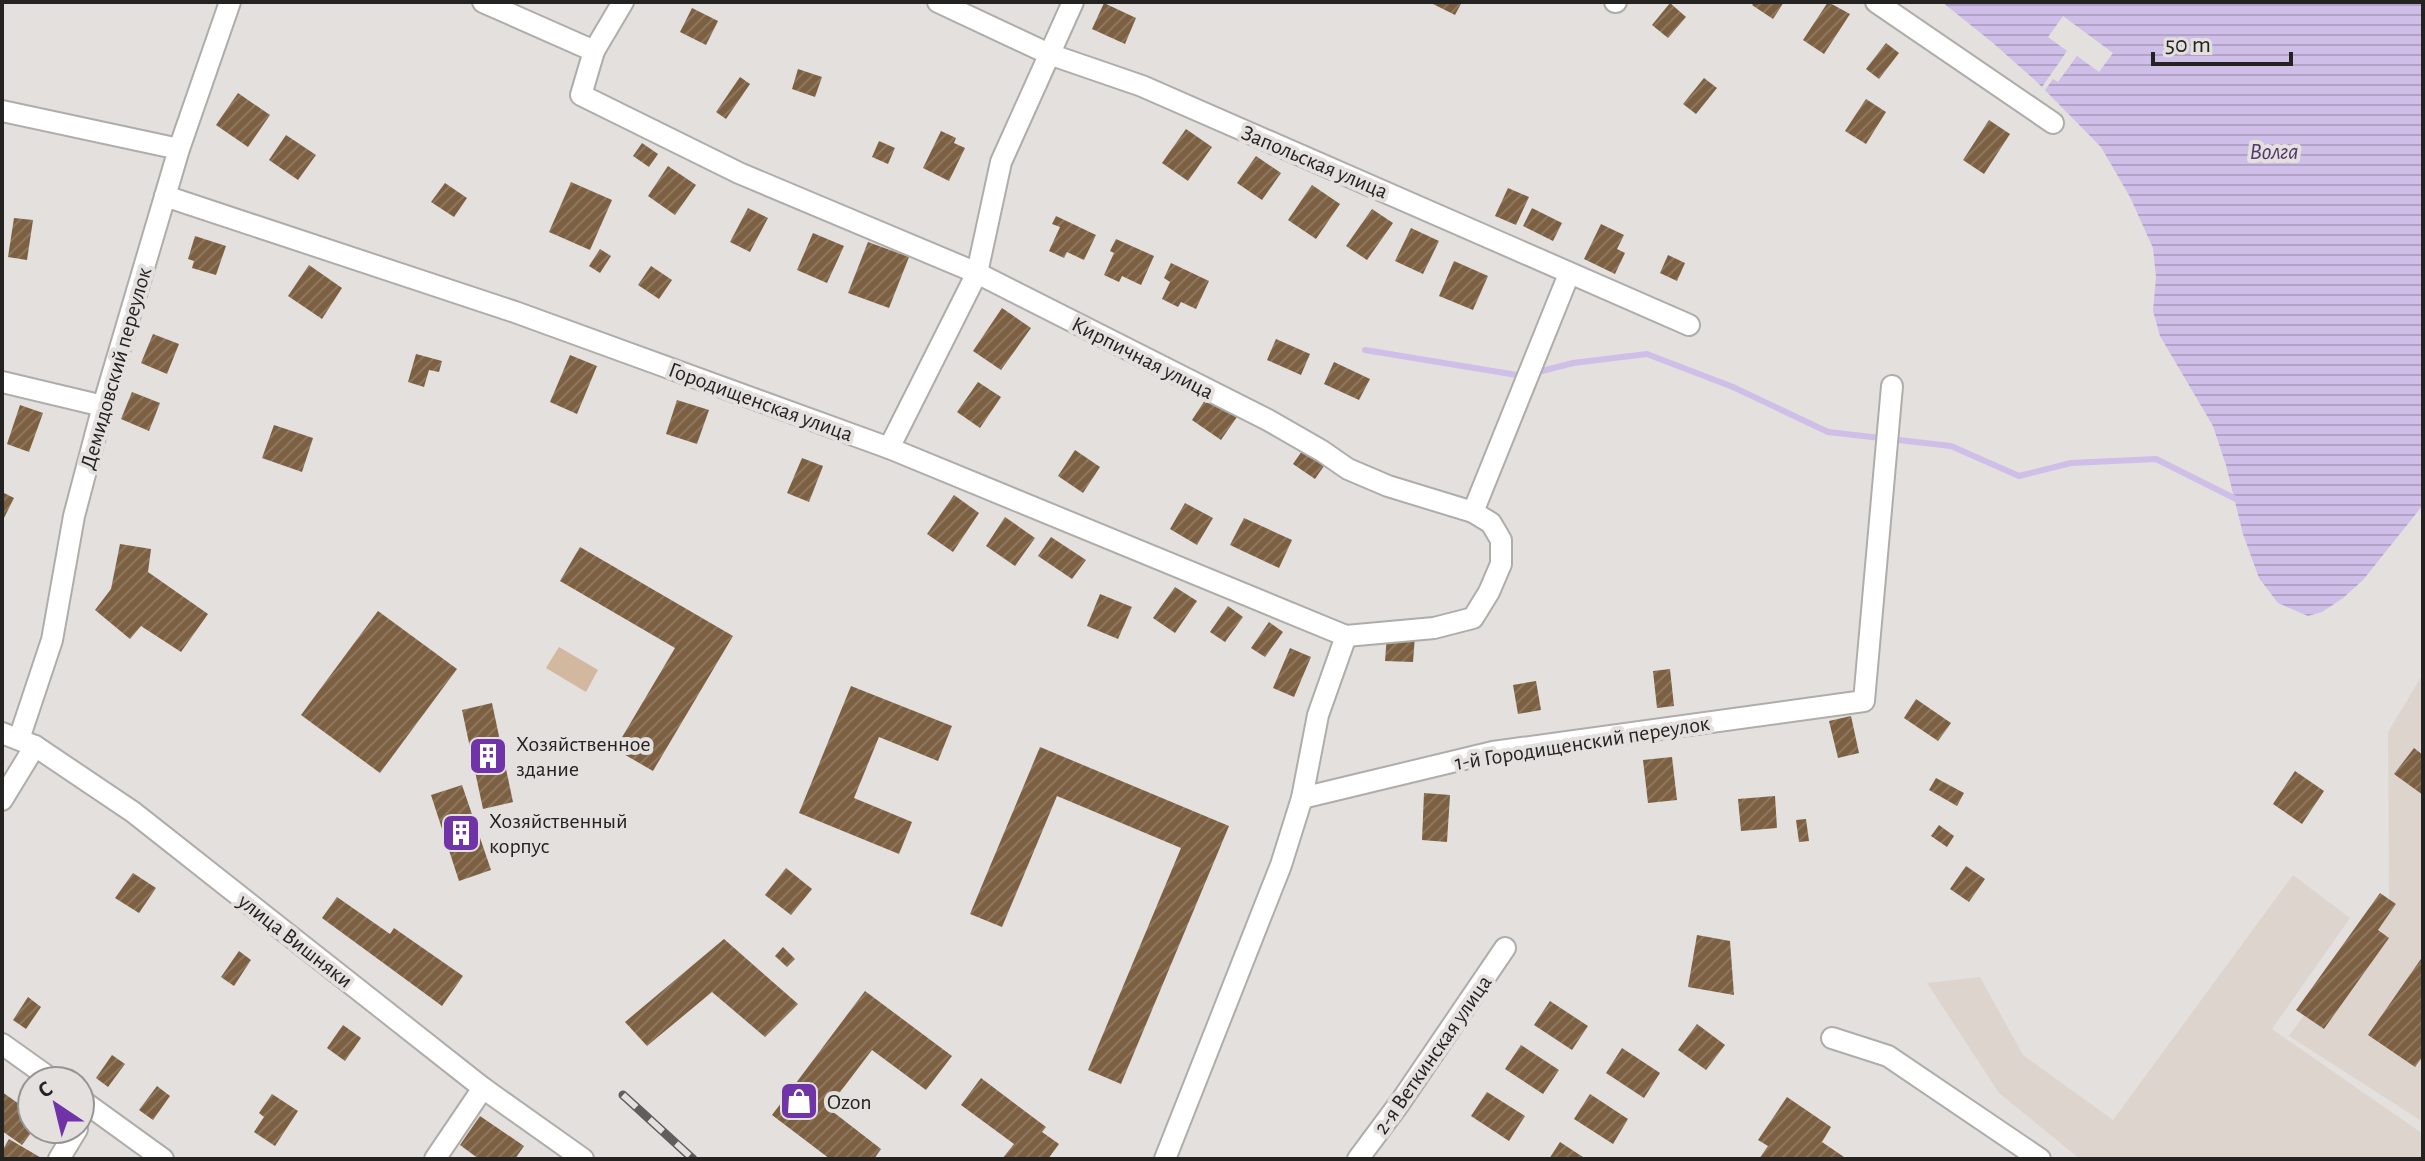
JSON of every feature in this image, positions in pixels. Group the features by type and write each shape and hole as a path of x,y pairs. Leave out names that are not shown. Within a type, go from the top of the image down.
{"street":[{"name":"Демидовский переулок","path":"2,800 52,640 74,516 103,406 179,149 230,2"},
{"path":"483,2 594,51 623,2"},
{"name":"Запольская улица","path":"938,2 1049,54 1142,86 1689,325"},
{"path":"889,448 977,273 1001,162 1073,2"},
{"path":"1876,2 2053,123"},
{"name":"Кирпичная улица","path":"594,51 581,95 739,173 977,273 1268,420 1348,469 1388,486 1473,512 1491,523 1501,540 1501,564 1473,618 1434,628 1346,636"},
{"path":"2,111 179,149"},
{"name":"Городищенская улица","path":"165,196 515,312 889,448 1346,636"},
{"path":"1473,512 1569,274"},
{"path":"2,382 103,406"},
{"name":"1-й Городищенский переулок","path":"1302,798 1493,752 1864,701 1892,386"},
{"path":"1165,1159 1281,865 1302,798 1318,715 1346,636"},
{"name":"улица Вишняки","path":"19,739 133,812 483,1088 583,1159"},
{"name":"2-я Веткинская улица","path":"1358,1159 1505,948"},
{"path":"1832,1038 1888,1056 2040,1159"},
{"path":"2,1044 32,1065"},
{"path":"435,1159 483,1088"},
{"path":"96,1123 163,1159"}],"shaded area":[{"path":"559,647 598,670 586,692 546,668"},
{"path":"2423,674 2423,1122 2289,1036 2389,899 2388,732"},
{"path":"2293,875 2350,918 2272,1029 2423,1134 2423,1159 2080,1159 1999,1093 1927,983 1980,977 2023,1055 2113,1120"}],"water":[{"name":"Волга","path":"1942,2 2423,2 2423,505 2363,580 2322,612 2308,616 2278,603 2259,578 2243,534 2213,426 2160,336 2153,311 2156,277 2153,248 2130,197 2101,147 2037,82"}],"pier":[{"path":"2063,16 2113,53 2099,72 2077,56 2058,82 2053,79 2045,90 2042,87 2067,51 2048,37"}],"building":[{"path":"1429,2 1462,2 1455,15"},
{"path":"1755,2 1784,2 1773,19 1752,5"},
{"path":"1828,2 1850,14 1824,54 1803,40"},
{"path":"1104,3 1136,18 1125,44 1092,29"},
{"path":"1670,3 1686,17 1668,38 1652,25"},
{"path":"692,8 718,21 706,45 680,32"},
{"path":"1886,43 1899,53 1879,79 1866,69"},
{"path":"798,69 822,77 815,97 792,89"},
{"path":"740,77 750,84 726,119 716,112"},
{"path":"1704,78 1717,88 1696,114 1683,104"},
{"path":"238,93 270,115 248,147 216,125"},
{"path":"1866,99 1886,112 1866,144 1845,131"},
{"path":"1989,120 2010,134 1984,174 1963,160"},
{"path":"1186,129 1212,147 1188,181 1162,163"},
{"path":"941,131 956,138 954,143 965,148 949,181 923,168"},
{"path":"286,135 316,155 298,180 269,160"},
{"path":"879,141 895,148 888,164 872,157"},
{"path":"642,143 658,154 649,167 633,156"},
{"path":"1256,156 1281,173 1262,200 1237,183"},
{"path":"668,166 696,185 675,215 648,196"},
{"path":"571,182 612,200 590,250 549,232"},
{"path":"445,183 467,198 454,217 431,202"},
{"path":"1312,185 1340,204 1316,239 1288,220"},
{"path":"1508,188 1529,197 1516,225 1495,216"},
{"path":"748,208 768,218 750,252 730,242"},
{"path":"1532,208 1562,223 1553,241 1523,226"},
{"path":"1372,209 1393,223 1367,260 1346,246"},
{"path":"1056,216 1096,235 1084,260 1067,252 1064,258 1049,251 1060,227 1052,224"},
{"path":"14,218 33,220 27,260 8,257"},
{"path":"1601,224 1624,235 1617,249 1625,253 1615,274 1584,259"},
{"path":"1411,228 1439,241 1423,274 1395,261"},
{"path":"813,233 844,246 827,283 797,270"},
{"path":"195,236 226,246 216,275 192,268 194,261 188,259"},
{"path":"1116,239 1154,256 1141,285 1122,276 1119,282 1104,275 1114,253 1110,251"},
{"path":"868,242 909,257 889,308 848,293"},
{"path":"600,249 611,256 600,273 589,266"},
{"path":"1668,255 1685,263 1677,281 1660,273"},
{"path":"1454,261 1488,276 1473,310 1439,296"},
{"path":"1171,263 1209,281 1196,309 1181,302 1178,307 1162,299 1170,282 1164,278"},
{"path":"309,265 342,288 322,319 288,296"},
{"path":"651,266 672,280 659,299 638,285"},
{"path":"1002,308 1031,328 1001,370 973,351"},
{"path":"153,334 179,344 167,374 141,363"},
{"path":"1276,339 1310,354 1301,375 1267,360"},
{"path":"416,354 442,361 439,372 429,370 424,387 408,382"},
{"path":"570,355 597,366 577,414 550,402"},
{"path":"1334,362 1370,379 1359,400 1324,384"},
{"path":"978,382 1001,397 980,428 957,412"},
{"path":"132,392 160,403 149,431 121,419"},
{"path":"1207,397 1237,417 1221,440 1192,420"},
{"path":"677,400 709,410 697,444 666,434"},
{"path":"20,405 43,413 29,452 7,444"},
{"path":"274,425 313,438 302,472 262,458"},
{"path":"1075,450 1100,467 1083,493 1058,476"},
{"path":"1302,451 1324,466 1315,479 1293,464"},
{"path":"802,458 823,466 809,502 787,493"},
{"path":"2,492 14,498 2,522"},
{"path":"954,495 979,513 953,552 927,534"},
{"path":"1185,503 1213,518 1197,545 1170,529"},
{"path":"1005,517 1035,538 1015,566 986,546"},
{"path":"1244,518 1292,540 1279,568 1230,545"},
{"path":"1051,537 1086,560 1072,579 1038,556"},
{"path":"120,544 151,549 148,572 208,614 181,652 141,626 130,639 95,610 111,589"},
{"path":"580,547 733,636 653,771 615,749 675,648 560,581"},
{"path":"1175,587 1197,601 1175,633 1153,618"},
{"path":"1100,594 1132,607 1118,639 1087,626"},
{"path":"1228,606 1243,617 1225,642 1210,632"},
{"path":"378,611 457,669 380,773 301,715"},
{"path":"1269,622 1283,632 1265,657 1251,648"},
{"path":"1387,635 1415,636 1413,662 1385,661"},
{"path":"1290,648 1311,657 1294,697 1273,688"},
{"path":"1670,669 1674,706 1657,708 1653,671"},
{"path":"1536,681 1541,710 1518,714 1513,685"},
{"path":"851,686 952,726 938,761 879,737 854,798 912,822 899,854 799,813"},
{"path":"1916,699 1951,723 1938,741 1904,718"},
{"name":"Хозяйственное здание","path":"492,703 513,802 483,809 462,710"},
{"path":"1851,716 1859,753 1838,758 1829,721"},
{"path":"1040,747 1229,826 1121,1084 1088,1070 1181,848 1057,796 1002,927 970,914"},
{"path":"2414,748 2423,755 2423,795 2394,774"},
{"path":"1672,757 1677,800 1648,803 1643,760"},
{"path":"2295,771 2324,791 2302,824 2273,804"},
{"path":"1936,778 1964,793 1957,806 1929,790"},
{"name":"Хозяйственный корпус","path":"462,785 491,870 459,881 431,795"},
{"path":"1424,793 1450,795 1447,842 1422,840"},
{"path":"1775,796 1777,828 1741,831 1738,799"},
{"path":"1806,819 1809,841 1799,842 1796,820"},
{"path":"1939,825 1954,836 1947,847 1931,836"},
{"path":"1966,866 1985,879 1969,902 1950,889"},
{"path":"786,868 812,889 791,915 765,895"},
{"path":"133,873 156,888 139,913 115,898"},
{"path":"2380,893 2396,904 2378,930 2389,938 2324,1029 2296,1010"},
{"path":"337,897 390,934 394,928 463,976 442,1006 322,918"},
{"path":"1697,935 1730,941 1734,995 1688,987"},
{"path":"724,939 798,1004 765,1037 712,992 647,1046 625,1022"},
{"path":"783,947 795,959 787,967 775,956"},
{"path":"239,951 251,960 234,986 221,977"},
{"path":"2423,956 2423,1056 2415,1067 2368,1035"},
{"path":"865,991 952,1056 926,1090 872,1050 828,1108 881,1149 874,1159 830,1159 772,1115"},
{"path":"28,997 41,1007 26,1029 13,1020"},
{"path":"1550,1001 1588,1026 1572,1050 1534,1025"},
{"path":"1697,1024 1725,1045 1706,1070 1678,1050"},
{"path":"343,1025 361,1038 345,1061 327,1048"},
{"path":"1521,1045 1559,1070 1543,1094 1505,1069"},
{"path":"1622,1048 1660,1073 1644,1098 1606,1073"},
{"path":"112,1055 125,1064 108,1087 96,1078"},
{"path":"981,1078 1046,1127 1042,1132 1059,1144 1048,1159 1002,1159 1014,1144 961,1105"},
{"path":"157,1086 170,1096 153,1120 139,1110"},
{"path":"2,1092 16,1102 16,1141 2,1131"},
{"path":"1487,1092 1525,1116 1509,1141 1471,1116"},
{"path":"272,1094 298,1111 275,1146 254,1132 264,1117 259,1113"},
{"path":"1590,1094 1628,1119 1613,1144 1574,1119"},
{"path":"1787,1097 1831,1127 1822,1142 1847,1159 1759,1159 1768,1146 1758,1140"},
{"path":"480,1116 524,1146 515,1159 479,1159 460,1145"},
{"path":"9,1139 43,1159 2,1159 2,1151"},
{"path":"1560,1142 1586,1159 1549,1159"}],"waterway":[{"path":"1365,350 1523,376"},
{"path":"1534,373 1573,363 1647,354 1733,387 1828,432 1951,446 2019,476 2071,463 2156,459 2238,500"}],"railway":[{"path":"623,1095 693,1159"}],"place":[{"name":"Хозяйственное здание","path":"488,756"},
{"name":"Хозяйственный корпус","path":"461,833"},
{"name":"Ozon","path":"799,1101"}]}
